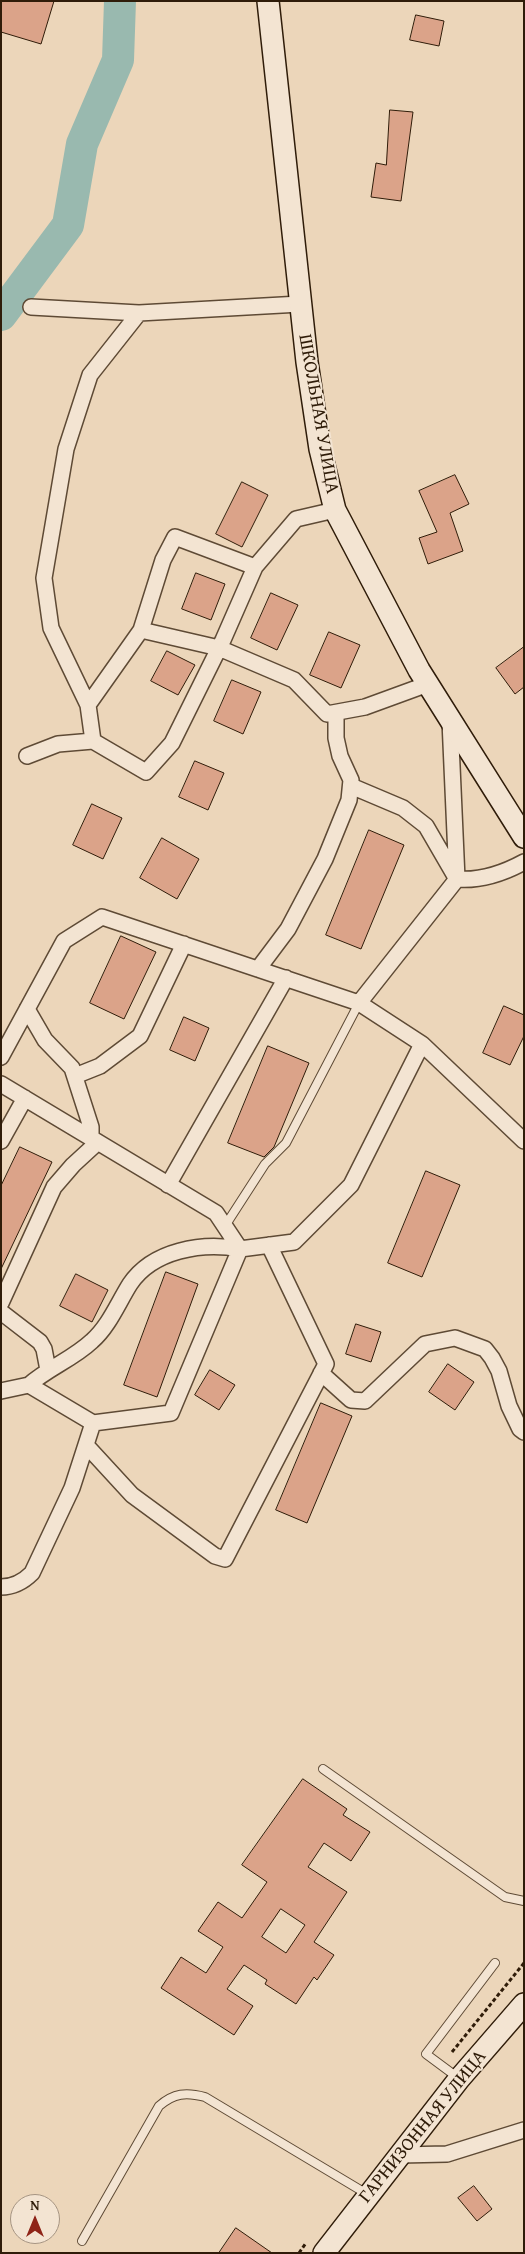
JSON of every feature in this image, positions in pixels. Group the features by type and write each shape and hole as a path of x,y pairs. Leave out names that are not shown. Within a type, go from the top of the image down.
{"street":[{"name":"ШКОЛЬНАЯ УЛИЦА","path":"268,1 300,304 320,449 335,510 428,684 524,837"},
{"path":"31,307 139,313 300,304"},
{"path":"93,741 88,705 51,628 44,578 66,449 90,375 139,313"},
{"path":"27,756 58,744 93,741 146,772 172,743 219,648 255,567 296,519 335,510"},
{"path":"88,705 141,630 163,560 175,537 255,567"},
{"path":"141,630 219,648 294,680 327,714 365,707 428,684"},
{"path":"258,969 288,929 343,820 349,800 351,780 340,756 336,738 336,713"},
{"path":"359,1003 457,879 450,720"},
{"path":"351,786 377,795 403,808 426,826 457,879"},
{"path":"457,879 472,880 491,876 524,862"},
{"path":"1,1057 64,941 102,916 359,1003 422,1044 524,1141"},
{"path":"75,1076 100,1066 140,1036 184,944"},
{"path":"168,1185 286,978"},
{"path":"27,1009 46,1040 72,1068 95,1140"},
{"path":"1,1391 29,1385 48,1370 93,1341 131,1283 139,1273 152,1263 170,1254 207,1246 240,1249 294,1242 351,1185 422,1044"},
{"path":"1,1084 216,1213 240,1249"},
{"path":"1,1141 25,1098"},
{"path":"1,1303 54,1187 95,1140"},
{"path":"86,1445 132,1495 215,1556 225,1559 326,1364 269,1245"},
{"path":"29,1385 93,1423 171,1413 240,1249"},
{"path":"1,1312 40,1342 44,1348 48,1370"},
{"path":"321,1373 351,1400 365,1401 425,1344 455,1338 469,1342 485,1348 492,1358 499,1371 509,1406 520,1429 524,1432"},
{"path":"1,1587 9,1587 24,1581 32,1573 72,1488 93,1423"},
{"name":"ГАРНИЗОННАЯ УЛИЦА","path":"324,2253 459,2078 524,2004"},
{"path":"400,2154 446,2154 524,2130"}],"lane":[{"path":"225,1226 265,1164 286,1143 359,1003"},
{"path":"323,1769 505,1897 524,1901"},
{"path":"459,2078 426,2054 495,1963"},
{"path":"82,2241 159,2106 169,2097 188,2092 205,2097 369,2194"}],"path":[{"path":"452,2052 524,1963"}],"building":[{"path":"1,1 54,1 41,44 1,32"},
{"path":"416,15 444,21 439,46 410,40"},
{"path":"390,110 413,112 401,201 371,197 376,163 386,165"},
{"path":"455,475 469,504 450,513 463,551 428,564 419,538 437,532 419,491"},
{"path":"242,482 268,495 242,547 216,534"},
{"path":"196,573 225,584 211,620 182,609"},
{"path":"271,593 298,605 277,650 251,638"},
{"path":"329,632 360,645 341,688 310,675"},
{"path":"524,647 524,687 515,694 496,668"},
{"path":"167,651 195,665 178,695 151,681"},
{"path":"232,680 261,692 243,734 214,721"},
{"path":"195,761 224,773 208,810 179,797"},
{"path":"92,804 122,818 103,859 73,845"},
{"path":"369,830 404,845 361,949 326,935"},
{"path":"162,838 199,859 177,899 140,878"},
{"path":"121,936 156,952 124,1019 90,1003"},
{"path":"504,1006 524,1015 524,1036 510,1065 483,1053"},
{"path":"184,1017 209,1028 195,1061 170,1050"},
{"path":"268,1046 309,1063 274,1147 264,1157 228,1143"},
{"path":"20,1147 52,1162 1,1269 1,1186"},
{"path":"426,1171 460,1185 422,1277 388,1263"},
{"path":"166,1272 198,1284 157,1397 124,1385"},
{"path":"76,1274 108,1290 92,1322 60,1306"},
{"path":"356,1324 381,1332 371,1362 346,1354"},
{"path":"448,1364 474,1382 455,1410 429,1392"},
{"path":"210,1370 235,1385 219,1410 195,1395"},
{"path":"321,1403 352,1416 307,1523 276,1510"},
{"path":"303,1779 347,1809 343,1815 370,1832 351,1861 324,1843 308,1867 347,1892 314,1942 334,1955 317,1980 314,1977 296,2004 265,1984 267,1980 244,1965 227,1989 253,2006 234,2035 161,1988 181,1957 206,1973 223,1947 198,1931 218,1902 242,1918 267,1882 242,1865","holes":["281,1909 305,1925 286,1953 262,1937"]},
{"path":"474,2186 492,2209 477,2221 458,2198"},
{"path":"236,2228 272,2253 219,2253"}],"waterway":[{"path":"1,315 68,225 82,144 118,60 120,1"}]}
